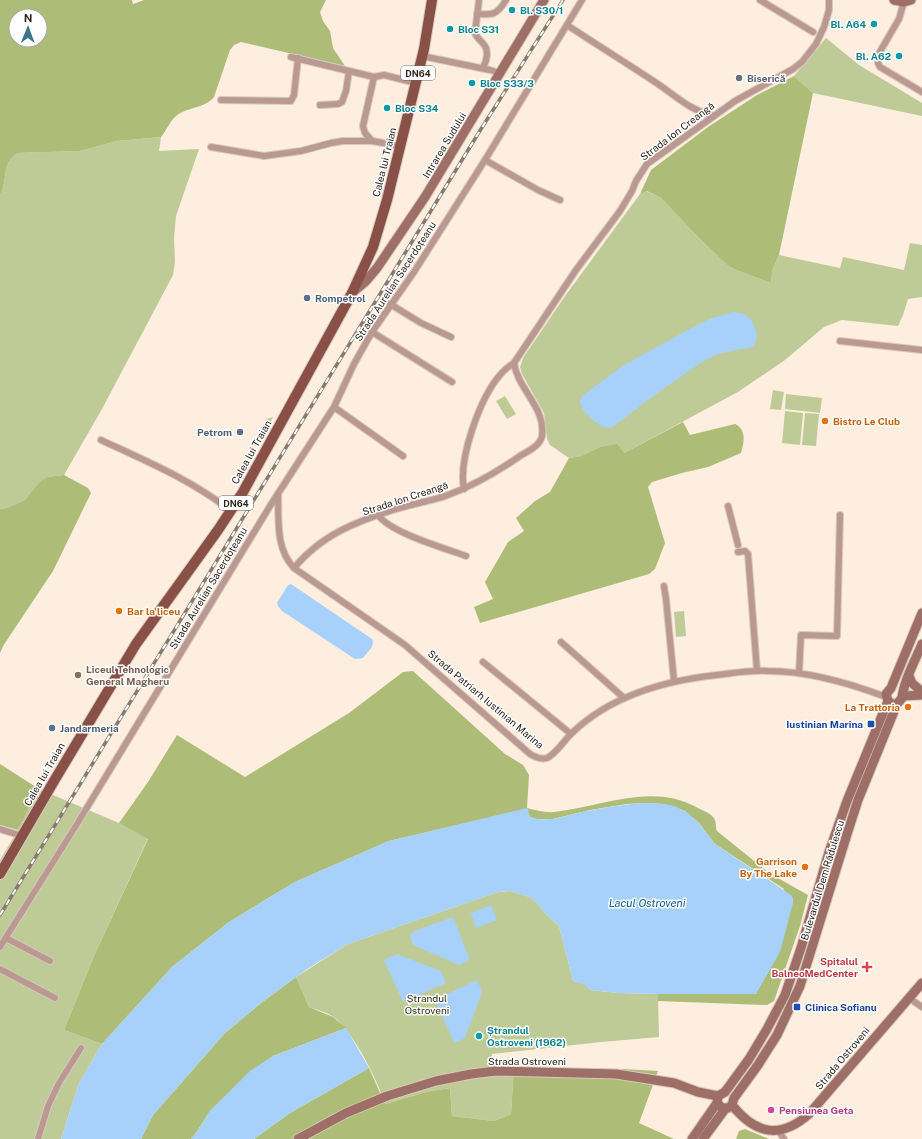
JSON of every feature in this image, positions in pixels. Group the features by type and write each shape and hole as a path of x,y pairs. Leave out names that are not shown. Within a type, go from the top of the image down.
{"main road":[{"name":"Calea lui Traian","path":"0,874 136,644 231,511 252,476 352,293 375,242 388,200 422,56 432,0"},
{"name":"Intrarea Sudului","path":"352,293 370,275 401,234 544,0"},
{"path":"894,0 907,1"},
{"name":"Bulevardul Dem Rădulescu","path":"692,1139 719,1098 758,1044 785,996 792,978 821,877 845,806 888,694 922,612"},
{"name":"Bulevardul Dem Rădulescu","path":"703,1139 758,1065 771,1045 792,1005 800,986 858,800 922,644"},
{"path":"909,676 912,683 922,694"},
{"path":"901,698 899,689 888,694 892,704 901,698 922,694"},
{"name":"Strada Ostroveni","path":"729,1105 736,1116 782,1137 806,1117 922,983"},
{"name":"Strada Ostroveni","path":"298,1139 346,1113 387,1096 436,1081 496,1071 616,1074 674,1083 719,1098"},
{"path":"729,1093 729,1105 720,1107 719,1098 729,1093"}],"street":[{"path":"479,0 475,33 487,50 486,61 482,68"},
{"path":"477,14 490,15 496,13 506,0"},
{"name":"Strada Aurelian Sacerdoțeanu","path":"0,947 278,494 334,407 354,364 372,332 390,304 414,272 485,160 582,0"},
{"path":"760,0 813,32"},
{"name":"Strada Ion Creangă","path":"464,489 463,473 466,452 474,422 485,399 500,375 514,363 576,270 620,211 632,191 636,180 647,164 735,101 794,69 802,62 816,44 824,27 829,10 829,0"},
{"path":"907,1 899,20 878,55 878,59 880,67 922,92"},
{"path":"567,25 657,84 686,105 699,112 713,116"},
{"path":"422,56 500,73"},
{"path":"291,57 374,77 384,75 416,83"},
{"path":"221,100 291,101 294,95 298,58"},
{"path":"320,105 338,104 342,102 346,91 349,71"},
{"path":"372,141 365,133 363,126 374,77"},
{"path":"212,147 264,156 301,151 331,143 354,141 372,141 401,146"},
{"path":"485,160 538,190 560,200"},
{"path":"390,304 421,323 451,337"},
{"path":"372,332 452,382"},
{"path":"840,341 922,350"},
{"name":"Strada Ion Creangă","path":"294,568 313,548 337,533 378,515 446,496 464,489 497,472 540,442 542,427 538,410 517,375 514,363"},
{"path":"334,407 404,456"},
{"path":"101,440 175,475 209,494 231,511"},
{"name":"Strada Patriarh Iustinian Marina","path":"278,494 281,546 284,556 294,568 405,645 535,757 542,759 547,758 571,734 598,711 624,698 674,681 696,677 757,671 799,673 826,678 873,692 888,694"},
{"path":"728,506 738,545"},
{"path":"378,515 382,520 401,531 466,556"},
{"path":"799,673 801,635 837,636 840,515"},
{"path":"738,552 745,551 748,554 757,671"},
{"path":"664,586 674,681"},
{"path":"561,642 624,698"},
{"path":"483,662 571,734"},
{"path":"0,828 22,836"},
{"path":"6,938 50,961"},
{"path":"0,969 55,998"},
{"path":"909,998 922,1007"},
{"path":"38,1139 48,1106 58,1083 81,1048"}],"green space":[{"path":"0,0 132,0 133,4 144,0 326,0 320,12 323,21 330,31 333,48 345,66 241,42 234,45 230,50 214,97 211,101 180,113 172,121 161,137 117,141 80,151 17,153 8,163 3,189 0,195"},
{"path":"826,38 859,65 922,103 922,116 813,93 794,76"},
{"path":"794,76 813,93 779,255 772,271 771,283 736,270 727,265 661,198 647,191 640,194 651,170 708,127 757,95"},
{"path":"161,137 159,151 199,149 176,216 174,238 175,262 173,275 102,409 64,475 47,477 25,500 7,508 0,509 0,195 3,189 8,163 17,153 80,151 117,141"},
{"path":"646,191 661,198 727,265 736,270 771,283 772,271 779,255 840,268 843,257 904,270 910,243 922,245 922,297 908,299 898,326 842,320 824,327 785,360 738,392 624,453 600,447 581,456 569,458 550,445 547,439 544,413 522,374 520,367 523,358 565,296 640,194"},
{"path":"773,390 784,392 781,410 770,409"},
{"path":"786,394 822,398 820,413 785,409"},
{"path":"505,396 516,414 507,419 496,401"},
{"path":"785,411 803,413 800,445 782,443"},
{"path":"805,413 819,414 816,446 802,445"},
{"path":"273,417 257,446 257,439 261,428 267,419"},
{"path":"683,422 690,435 735,424 743,433 743,445 741,453 708,467 652,482 648,487 665,543 655,569 649,574 480,623 474,607 493,599 485,582 508,542 524,531 516,518 535,501 550,492 569,458 581,456 600,447 617,444 624,453"},
{"path":"64,475 88,488 91,493 53,571 3,646 0,653 0,509 7,508 25,500 40,482 47,477"},
{"path":"684,611 686,636 676,637 674,612"},
{"path":"413,671 505,754 523,765 529,775 527,808 544,812 554,812 627,798 645,797 663,797 681,801 710,814 715,820 717,831 769,873 808,895 800,926 774,1001 767,1005 658,1001 658,994 756,994 784,889 715,844 699,823 685,811 664,804 644,803 590,810 553,819 536,819 530,817 527,809 389,841 295,882 229,922 172,967 102,1044 64,1030 94,956 148,839 119,823 148,782 177,735 245,777 349,713 403,672"},
{"path":"0,764 39,789 18,830 0,825"},
{"path":"39,789 119,823 148,838 94,956 64,1030 102,1044 79,1083 61,1139 0,1139 0,860 18,830"},
{"name":"Ștrandul Ostroveni","path":"510,891 530,897 559,926 573,981 585,984 590,990 618,993 658,994 659,1037 492,1054 492,1063 496,1068 514,1067 511,1114 494,1121 452,1116 450,1088 426,1092 385,1104 377,1082 358,1046 335,1018 309,1007 296,977 348,944 498,892"},
{"path":"296,977 309,1007 333,1017 346,1028 273,1056 251,1071 210,1111 191,1139 141,1139 153,1115 225,1033 261,1003"},
{"path":"514,1067 658,1071 639,1123 674,1139 254,1139 290,1113 369,1068 385,1104 426,1092 450,1088 452,1116 494,1121 511,1114"},
{"path":"745,1129 769,1139 736,1139 739,1131"}],"water":[{"path":"733,312 746,315 752,321 757,335 757,339 753,347 721,353 705,360 612,427 608,428 596,423 582,408 580,400 582,396 624,365 699,324 712,318"},
{"path":"291,584 372,639 372,647 363,658 355,659 282,611 277,603 288,585"},
{"name":"Lacul Ostroveni","path":"644,803 664,804 674,806 685,811 699,823 715,844 791,895 793,898 780,952 756,994 658,994 618,993 590,990 584,984 573,981 559,926 530,897 510,891 498,892 348,944 307,969 261,1003 225,1033 153,1115 141,1139 61,1139 79,1083 102,1044 172,967 229,922 295,882 389,841 527,808 530,817 538,819 553,819 584,811"},
{"path":"491,905 497,920 476,928 471,913"},
{"path":"453,917 470,960 459,965 413,945 410,936 412,932"},
{"path":"397,954 441,971 446,983 403,1002 384,960"},
{"path":"477,980 482,992 465,1038 454,1043 435,1000"},
{"path":"346,1028 369,1068 290,1113 254,1139 191,1139 210,1111 250,1071 273,1056"}],"railway":[{"path":"0,915 481,129 563,0"}],"place":[{"name":"Bl. S30/1","path":"512,10"},
{"name":"Bl. A64","path":"874,24"},
{"name":"Bloc S31","path":"450,29"},
{"name":"Bl. A62","path":"899,56"},
{"name":"Biserică","path":"739,78"},
{"name":"Bloc S33/3","path":"472,83"},
{"name":"Bloc S34","path":"387,108"},
{"name":"Rompetrol","path":"307,298"},
{"name":"Bistro Le Club","path":"825,421"},
{"name":"Petrom","path":"240,432"},
{"name":"Bar la liceu","path":"119,611"},
{"name":"Liceul Tehnologic General Magheru","path":"78,675"},
{"name":"La Trattoria","path":"908,707"},
{"name":"Iustinian Marina","path":"871,724"},
{"name":"Jandarmeria","path":"52,728"},
{"name":"Garrison By The Lake","path":"805,867"},
{"name":"Spitalul BalneoMedCenter","path":"867,967"},
{"name":"Clinica Sofianu","path":"797,1007"},
{"name":"Ștrandul Ostroveni (1962)","path":"479,1036"},
{"name":"Pensiunea Geta","path":"771,1110"}]}
